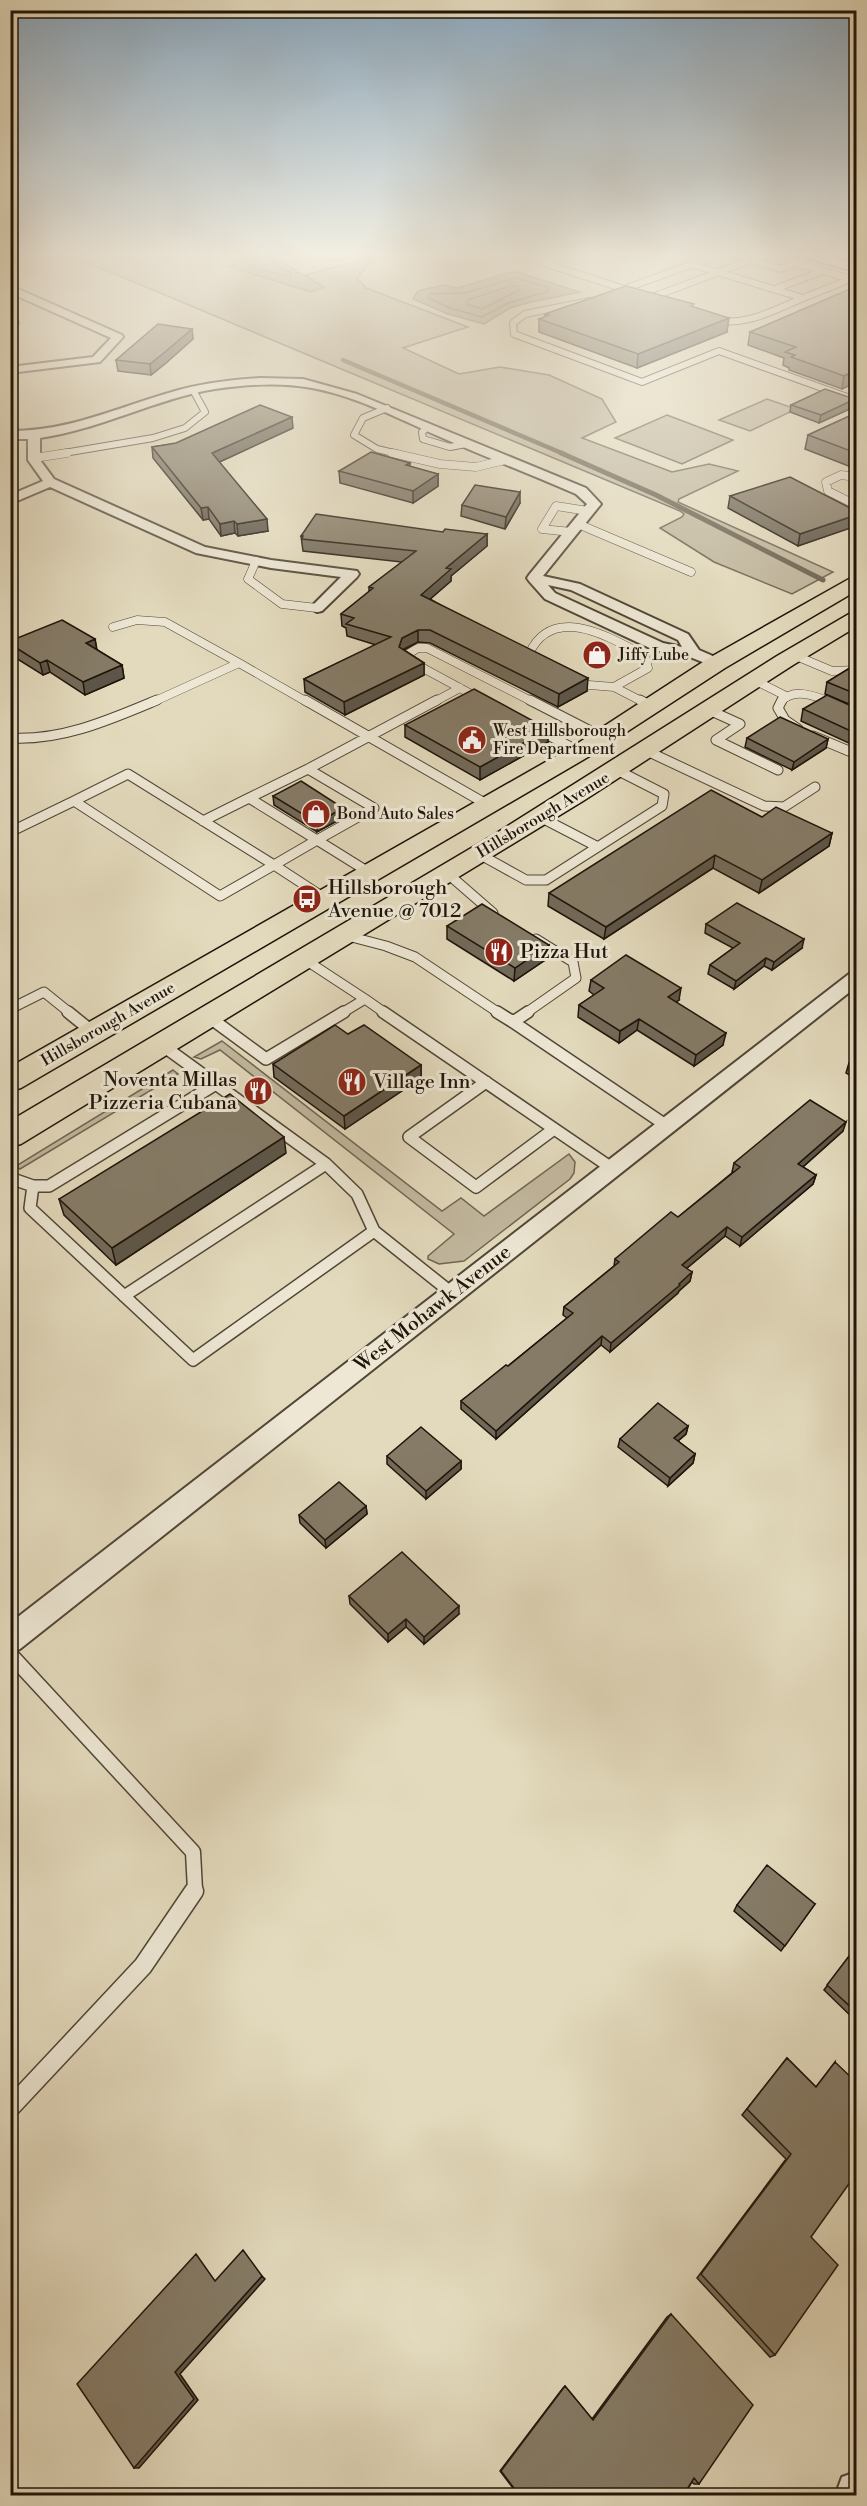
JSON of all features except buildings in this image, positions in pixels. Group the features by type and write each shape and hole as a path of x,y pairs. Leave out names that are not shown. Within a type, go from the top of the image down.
{"main road":[{"name":"Hillsborough Avenue","path":"10,1081 580,752 717,663 856,583"},
{"name":"Hillsborough Avenue","path":"10,1136 617,770 754,680 856,618"},
{"path":"647,751 676,713 728,678 717,663"},
{"path":"540,817 544,791 592,762 643,711"},
{"path":"396,904 434,863 505,822 488,805"},
{"path":"162,1045 184,1003 368,893 396,858"},
{"path":"10,1106 73,1069 94,1033"}],"street":[{"path":"10,435 34,436 93,424 193,390 265,382 314,385 387,408 466,444 581,491 594,504 534,578 550,596 609,624 659,647 694,653 717,663"},
{"path":"34,436 34,458 50,482 201,550 256,561 352,574 316,608"},
{"path":"10,500 50,482"},
{"name":"West Mohawk Avenue","path":"10,1640 856,978"},
{"path":"854,2496 856,2491"}],"lane":[{"path":"618,373 642,382 664,373"},
{"path":"780,373 850,398 856,395"},
{"path":"34,458 153,438 185,428 205,411 193,390"},
{"path":"387,408 363,418 354,435 376,449 440,464 476,467 505,460"},
{"path":"856,477 841,475 826,482 828,490 856,505"},
{"path":"588,511 555,506 542,529 575,528 691,572"},
{"path":"256,561 248,579 282,604 316,608"},
{"path":"113,627 137,620 165,622 488,805"},
{"path":"549,664 529,654 534,642 566,626 588,628 645,656 648,668 614,687 589,685 569,675"},
{"path":"489,704 410,661 405,658 406,655 418,648 427,648 602,737"},
{"path":"794,655 832,671 856,670"},
{"path":"10,738 37,740 67,734 118,715 239,663"},
{"path":"754,680 786,696"},
{"path":"614,687 643,711"},
{"path":"203,821 308,770 460,688"},
{"path":"856,714 822,698 797,693 786,696 778,708 785,720 805,733 856,754"},
{"path":"709,710 740,724 716,740 778,770"},
{"path":"527,724 580,752"},
{"path":"647,751 764,807 784,807 815,787"},
{"path":"74,801 220,896 374,808 308,770"},
{"path":"479,854 526,880 546,880 663,806 664,795 617,770"},
{"path":"10,832 128,774 326,899"},
{"path":"249,798 370,873"},
{"path":"540,817 598,847"},
{"path":"447,873 485,909 505,920"},
{"path":"513,1022 576,978 573,962 524,932"},
{"path":"345,935 415,957 668,1126"},
{"path":"304,959 613,1169"},
{"path":"10,1009 44,992 94,1033"},
{"path":"209,1017 266,1059 365,999"},
{"path":"162,1045 326,1164 357,1194 374,1231 453,1294"},
{"path":"486,1082 409,1137 476,1187 554,1129"},
{"path":"10,1178 33,1186 50,1186 216,1084"},
{"path":"124,1296 326,1164"},
{"path":"33,1186 30,1208 193,1360 374,1231"},
{"path":"10,1654 193,1852 195,1890 143,1966 10,2108"}],"shaded area":[{"path":"351,373 536,373 549,375 602,399 616,422 582,438 672,472 709,464 738,471 679,499 678,502 833,572 792,594 714,562 660,528 682,517 684,514"},
{"path":"767,399 796,409 750,431 719,420"},
{"path":"667,415 733,440 682,464 615,438"},
{"path":"222,1041 442,1211 461,1198 484,1216 569,1154 575,1162 574,1173 570,1179 464,1261 439,1264 428,1259 428,1256 454,1234 220,1050 201,1059 194,1057"},
{"path":"173,1070 178,1074 20,1169 16,1166"}],"waterway":[{"path":"373,373 564,454"},
{"path":"561,453 656,495 823,580"}],"place":[{"name":"Jiffy Lube","path":"597,655"},
{"name":"West Hillsborough Fire Department","path":"472,740"},
{"name":"Bond Auto Sales","path":"316,814"},
{"name":"Hillsborough Avenue @ 7012","path":"307,899"},
{"name":"Pizza Hut","path":"499,952"},
{"name":"Village Inn","path":"352,1082"},
{"name":"Noventa Millas Pizzeria Cubana","path":"258,1091"}]}
